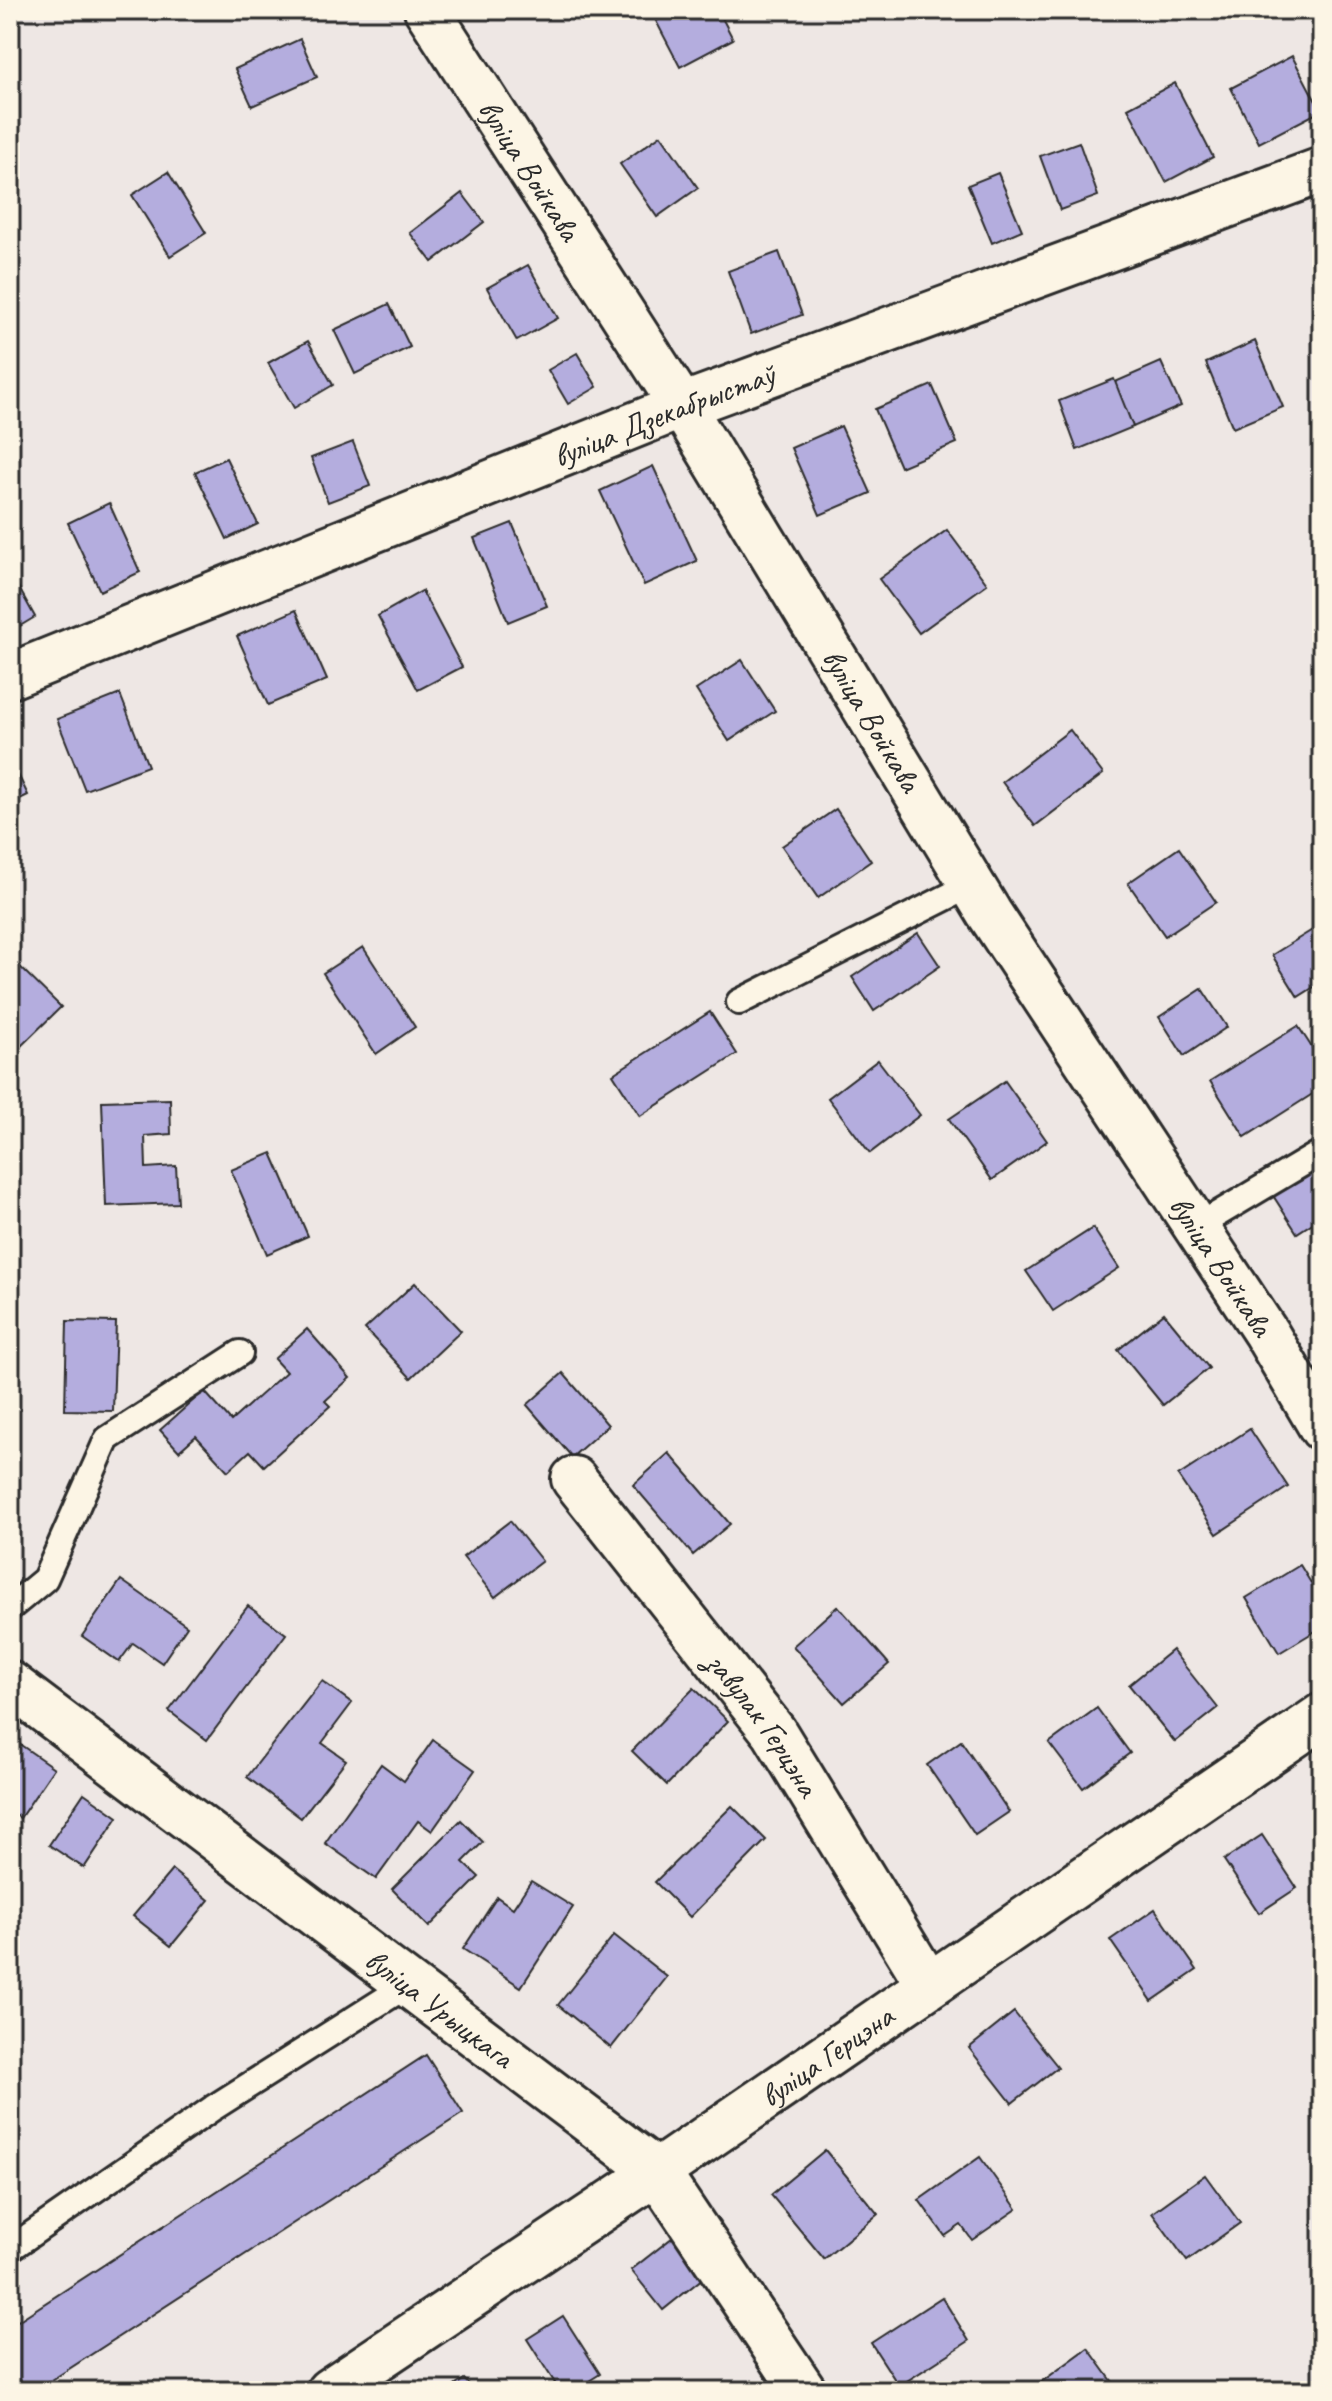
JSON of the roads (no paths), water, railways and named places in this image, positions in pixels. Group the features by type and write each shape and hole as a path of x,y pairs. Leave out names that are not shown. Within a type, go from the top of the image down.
{"street":[{"name":"вуліца Войкава","path":"427,10 682,406 971,885 1196,1227 1322,1428"},
{"name":"вуліца Дзекабрыстаў","path":"10,676 682,406 1322,170"},
{"name":"завулак Герцэна","path":"574,1479 774,1732 928,1984"},
{"name":"вуліца Урыцкага","path":"10,1684 657,2172 804,2391"},
{"name":"вуліца Герцэна","path":"329,2391 657,2172 1322,1716"}],"lane":[{"path":"739,1002 971,885"},
{"path":"1196,1227 1322,1152"},
{"path":"10,1608 45,1579 107,1439 240,1353"},
{"path":"10,2249 213,2108 409,1984"}]}
